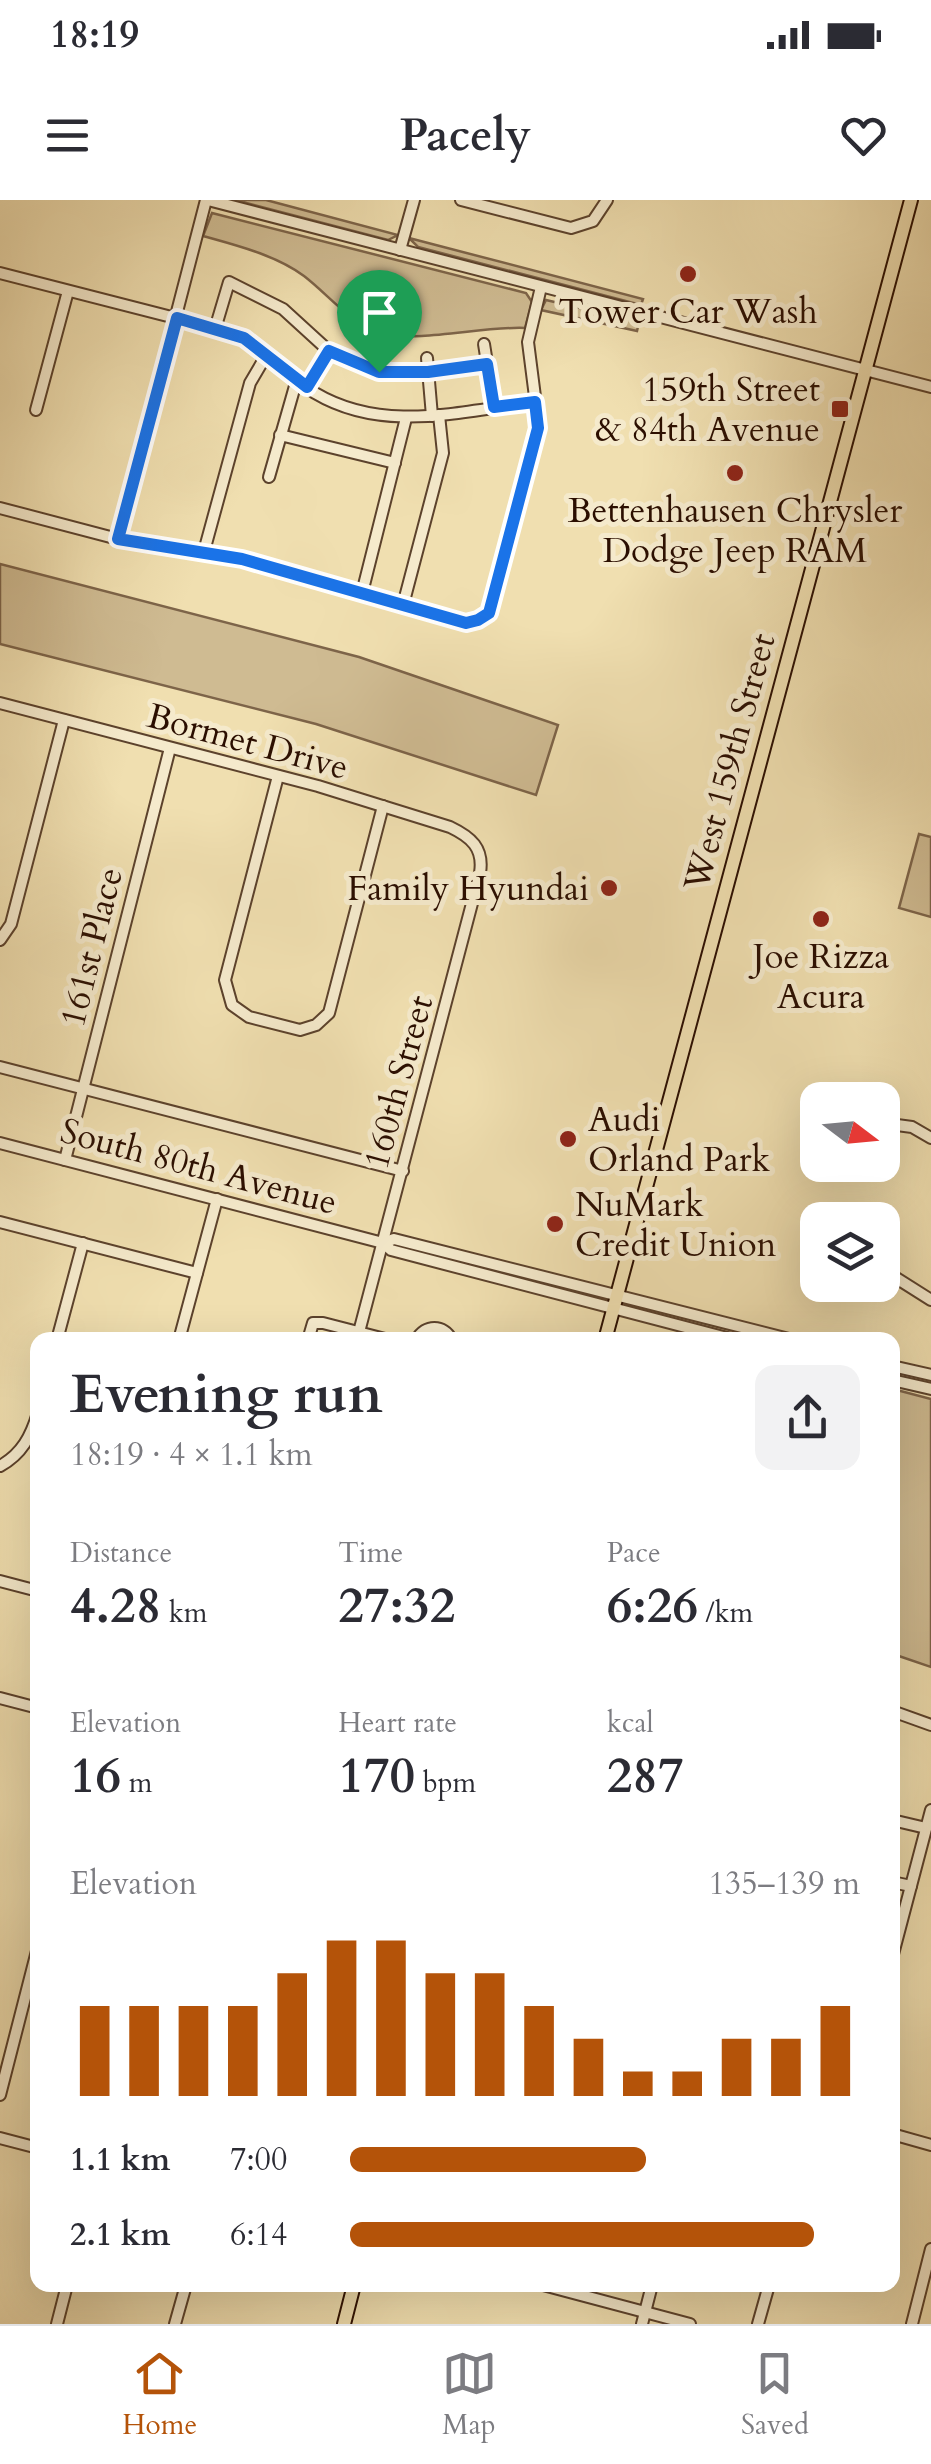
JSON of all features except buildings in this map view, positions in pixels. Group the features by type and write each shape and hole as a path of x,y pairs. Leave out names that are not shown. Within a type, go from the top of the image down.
{"main road":[{"name":"West 159th Street","path":"607,1332 911,200"},
{"path":"344,2324 352,2292"}],"street":[{"path":"118,539 207,200 931,388"},
{"path":"400,250 414,200"},
{"path":"462,200 571,228 593,221 607,200"},
{"path":"0,273 244,338 307,387 374,416 406,418 535,402"},
{"path":"216,329 230,282 284,309 329,351 379,372 428,372 487,364"},
{"path":"0,508 118,539 242,559 466,623 478,620 489,613 538,428 528,342 541,287"},
{"path":"36,410 68,290"},
{"path":"484,344 494,407"},
{"path":"307,387 329,351"},
{"path":"203,555 250,383 267,354"},
{"path":"403,605 443,453 427,358"},
{"path":"269,477 297,379"},
{"path":"362,594 406,418"},
{"path":"280,435 395,463"},
{"name":"Bormet Drive","path":"0,703 383,806 450,827 476,845"},
{"path":"0,940 11,924 64,720"},
{"name":"161st Place","path":"65,1160 170,748"},
{"path":"278,776 225,980 232,1005 249,1017 300,1030 316,1025 329,1012 383,806"},
{"name":"160th Street","path":"359,1332 480,873 482,863 476,845"},
{"path":"0,1067 403,1171"},
{"path":"900,1125 912,1127 931,1138"},
{"name":"South 80th Avenue","path":"0,1143 384,1243 394,1239 710,1332"},
{"path":"181,1332 217,1200"},
{"path":"0,1222 197,1273"},
{"path":"59,1332 83,1243"},
{"path":"900,1280 931,1300"},
{"name":"South 80th Avenue","path":"615,1302 756,1332"},
{"path":"310,1332 313,1323 359,1332"},
{"path":"422,1332 436,1328 446,1332"},
{"path":"900,1368 931,1376"},
{"path":"900,1382 931,1389"},
{"path":"0,1466 15,1457 30,1432"},
{"path":"0,1580 30,1589"},
{"path":"0,1698 30,1706"},
{"path":"900,1714 931,1725"},
{"path":"900,1820 929,1820 900,1928"},
{"path":"900,1884 911,1886"},
{"path":"0,2095 30,1978"},
{"path":"900,2136 931,2144"},
{"path":"0,2138 30,2146"},
{"path":"912,2324 931,2249"},
{"path":"57,2324 65,2292"},
{"path":"175,2324 184,2292"},
{"path":"564,2292 644,2318 690,2324"},
{"path":"644,2318 650,2292"},
{"path":"758,2324 768,2292"}],"shaded area":[{"path":"235,200 266,200 398,235 388,240"},
{"path":"212,213 526,293 532,302 525,328 416,336 373,330 281,262 203,236"},
{"path":"409,238 643,299 641,305 418,247"},
{"path":"546,300 639,322 637,331 541,310"},
{"path":"0,564 359,657 558,725 536,795 316,724 0,644"},
{"path":"919,834 931,837 931,917 899,908"},
{"path":"900,1391 931,1399 931,1667 900,1656"}],"place":[{"name":"Tower Car Wash","path":"688,274"},
{"name":"159th Street & 84th Avenue","path":"840,409"},
{"name":"Bettenhausen Chrysler Dodge Jeep RAM","path":"735,473"},
{"name":"Family Hyundai","path":"609,888"},
{"name":"Joe Rizza Acura","path":"821,919"},
{"name":"Audi Orland Park","path":"568,1139"},
{"name":"NuMark Credit Union","path":"555,1224"}],"route":[{"path":"177,318 244,338 307,387 329,351 379,372 428,372 487,364 494,407 535,402 538,428 489,613 466,623 242,559 118,539 177,318"}]}
